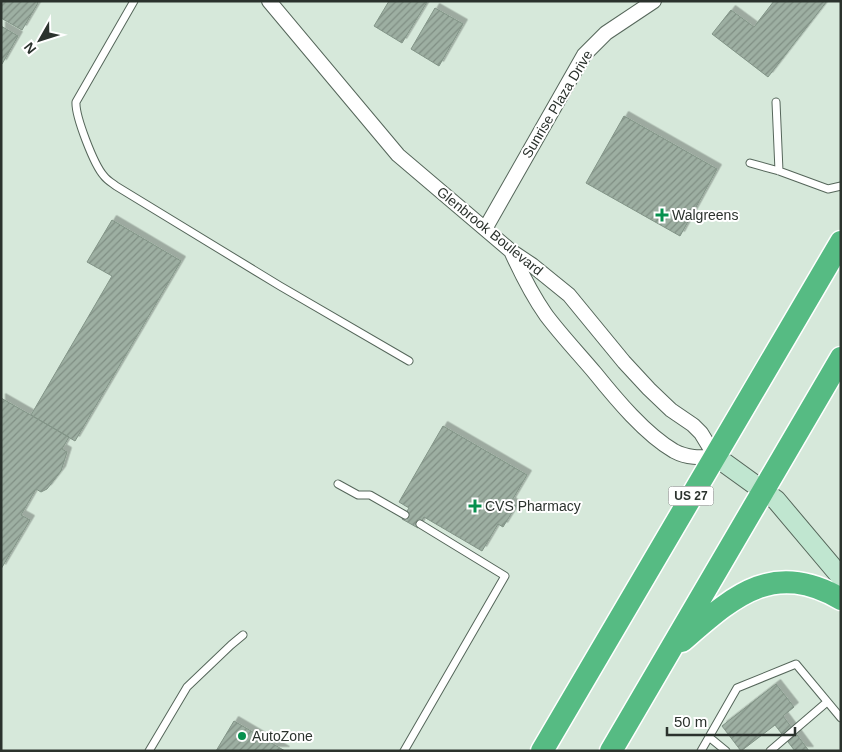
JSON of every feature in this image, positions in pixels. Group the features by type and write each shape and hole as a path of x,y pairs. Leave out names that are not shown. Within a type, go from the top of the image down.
{"highway":[{"name":"US 27","path":"542,751 841,242"},
{"path":"611,751 841,358"},
{"path":"670,651 726,603 756,587 779,582 801,582 829,592 841,599"}],"main road":[{"path":"715,456 763,490 787,512 841,577"}],"street":[{"name":"Glenbrook Boulevard","path":"269,1 398,155 511,251 532,265 569,295 624,362 649,389 671,410 701,433 715,456"},
{"name":"Sunrise Plaza Drive","path":"485,229 584,54 606,33 654,1"},
{"path":"511,251 525,281 546,315 625,408 650,432 675,451 699,458 715,456"}],"lane":[{"path":"134,1 76,102 76,115 96,163 104,176 116,186 273,281 409,360"},
{"path":"776,102 779,171"},
{"path":"750,163 779,171 828,190 841,186"},
{"path":"338,484 358,495 370,495 405,515"},
{"path":"404,751 505,576 420,524"},
{"path":"149,751 187,687 243,636"},
{"path":"701,751 737,688 796,664 841,718"},
{"path":"770,751 827,702"},
{"path":"708,738 726,751"}],"building":[{"path":"1,1 36,1 38,3 22,30 1,18"},
{"path":"389,1 427,2 402,43 374,26"},
{"path":"774,1 827,1 768,77 712,34 731,10 754,27"},
{"path":"435,8 463,24 439,66 411,49"},
{"path":"1,26 18,36 2,64 1,64"},
{"name":"Walgreens","path":"624,116 717,169 680,236 586,183"},
{"path":"112,220 181,261 75,441 31,415 112,276 87,262"},
{"path":"1,398 69,437 62,449 67,452 61,471 47,489 41,492 36,489 21,515 30,520 1,569"},
{"name":"CVS Pharmacy","path":"443,426 527,475 511,502 516,506 503,527 498,524 482,551 424,517 418,528 402,519 409,508 399,502"},
{"path":"776,684 794,707 783,716 809,751 795,751 775,725 741,751 722,726"},
{"name":"AutoZone","path":"234,721 285,751 216,751"}],"place":[{"name":"Walgreens","path":"662,215"},
{"name":"CVS Pharmacy","path":"475,506"},
{"name":"AutoZone","path":"242,736"}]}
